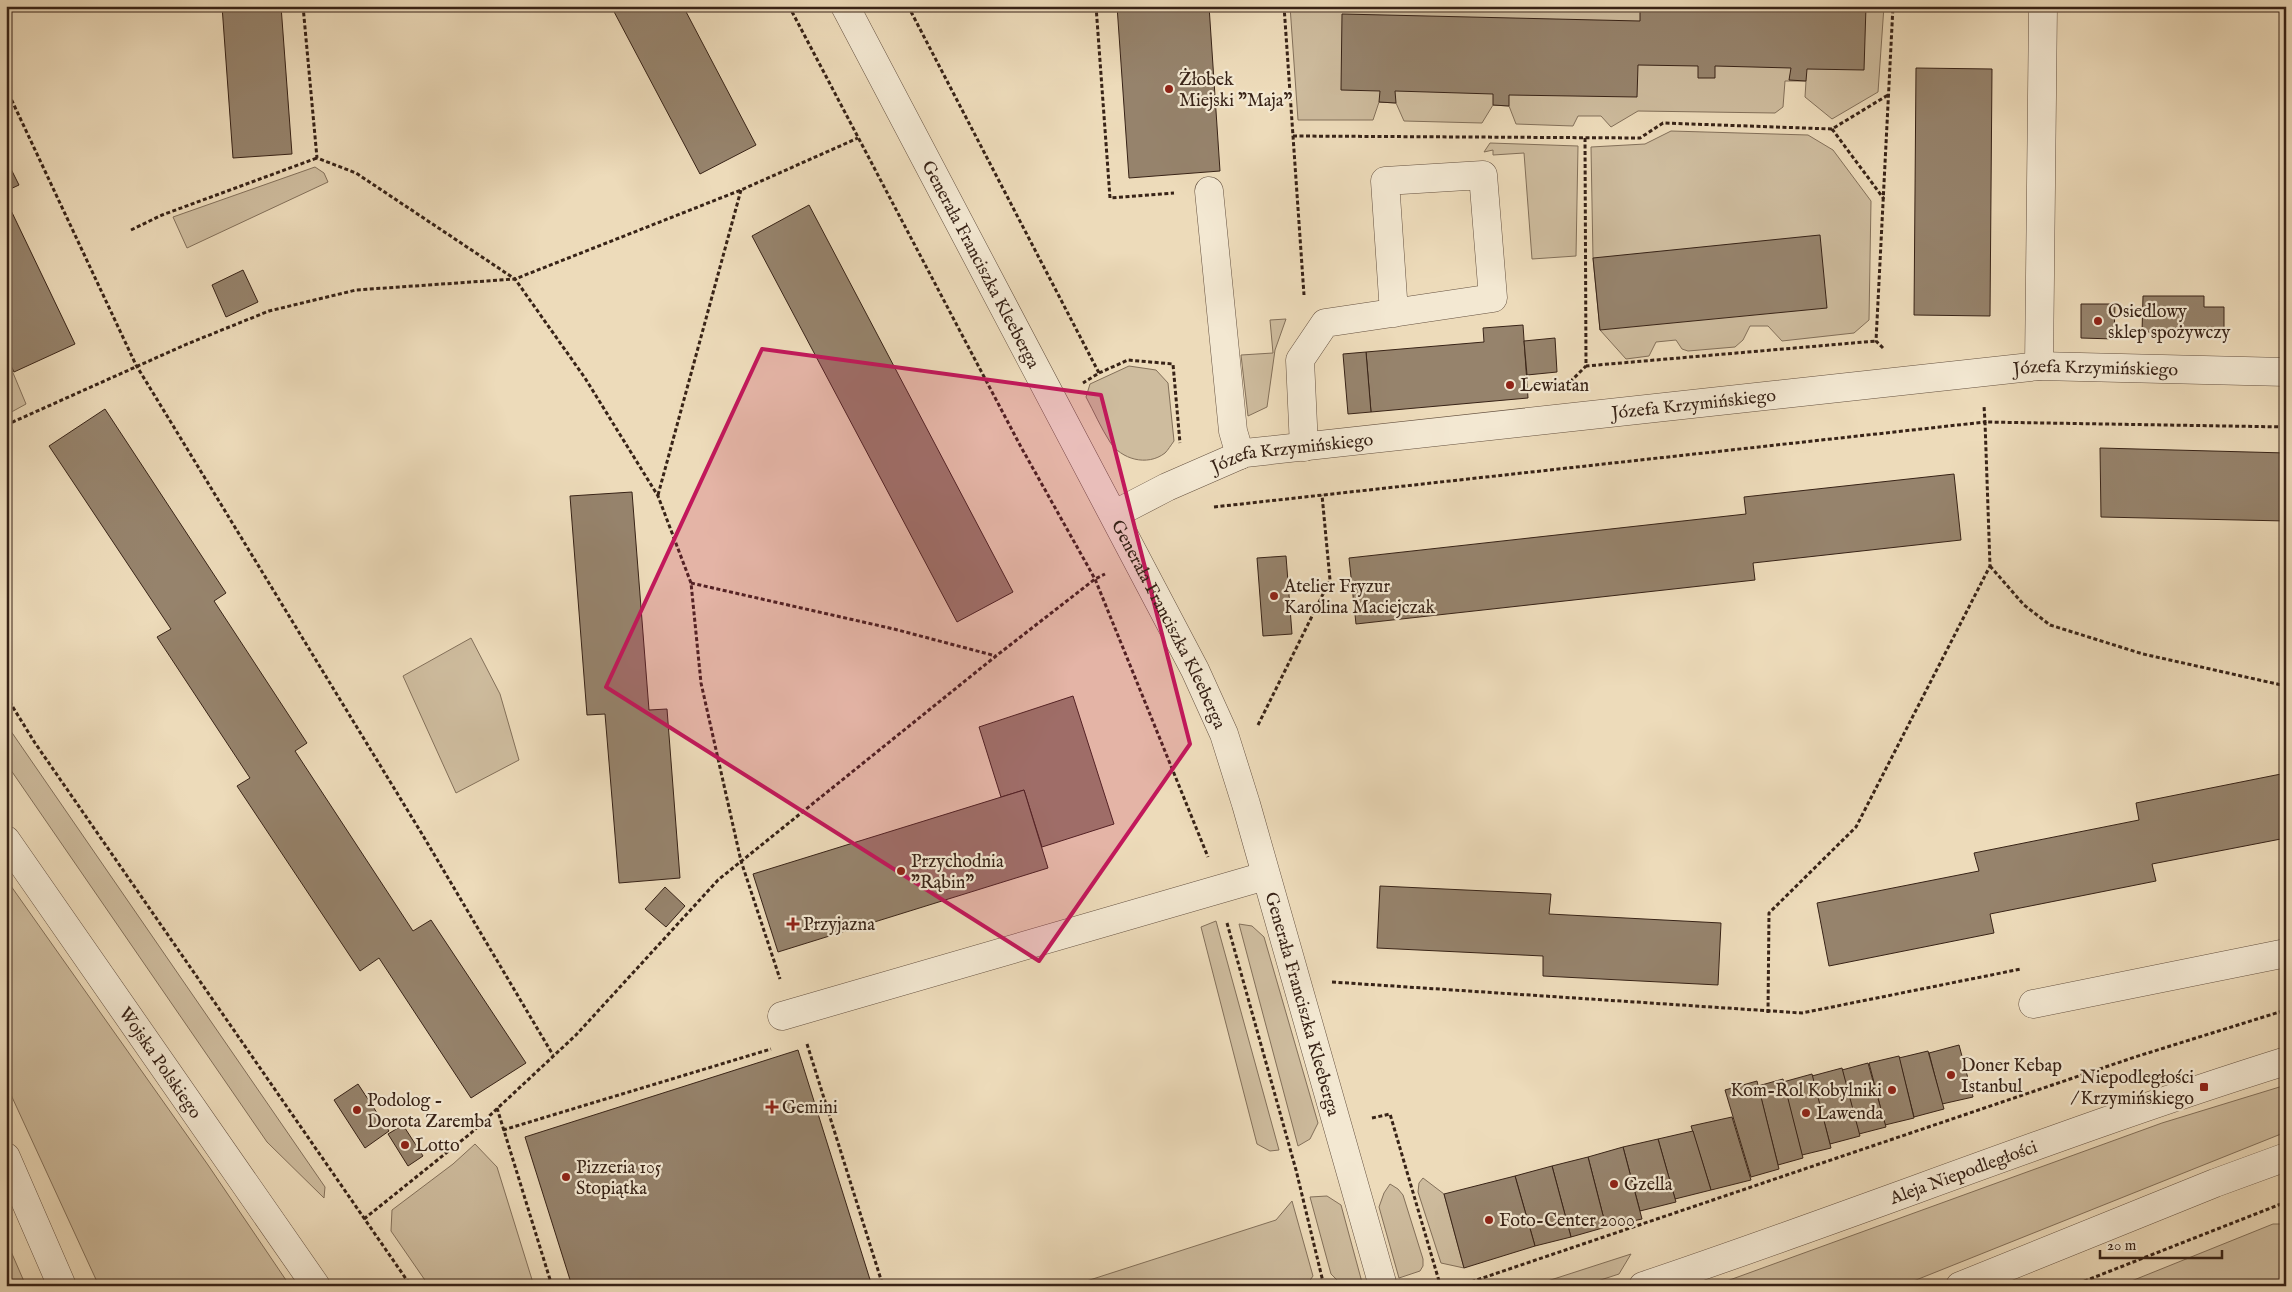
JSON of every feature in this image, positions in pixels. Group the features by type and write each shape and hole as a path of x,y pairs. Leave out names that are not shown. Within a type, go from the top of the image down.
{"street":[{"name":"Generała Franciszka Kleeberga","path":"845,6 1009,319 1115,514 1136,559 1196,670 1224,734 1383,1286"},
{"path":"2039,366 2043,6"},
{"path":"1304,447 1300,360 1325,323 1394,313 1493,298 1483,175 1385,181 1394,313"},
{"path":"1209,191 1233,431 1240,456"},
{"name":"Józefa Krzymińskiego","path":"1115,514 1167,487 1245,453 2039,366 2286,372"},
{"name":"Wojska Polskiego","path":"6,840 316,1286"},
{"path":"782,1016 1265,876"},
{"path":"2033,1004 2286,953"},
{"name":"Aleja Niepodległości","path":"1642,1286 1766,1244 2114,1117 2286,1061"},
{"path":"6,1157 62,1286"},
{"path":"1960,1286 2215,1183 2286,1157"}],"path":[{"path":"303,6 317,158"},
{"path":"789,6 1020,448 1095,579 1208,857 1296,1170 1324,1286"},
{"path":"1096,6 1110,198 1209,191"},
{"path":"1284,6 1304,300"},
{"path":"1876,341 1893,6"},
{"path":"6,88 136,366 417,826 553,1055"},
{"path":"1293,136 1640,138 1663,123 1832,129 1889,95"},
{"path":"1832,129 1884,199"},
{"path":"6,425 136,366 269,311 356,290 515,279 741,190 858,138"},
{"path":"1585,138 1586,366 1876,341 1889,353"},
{"path":"131,230 162,215 317,158 356,173 515,279 585,378 658,496 691,583 700,683 741,861 782,987"},
{"path":"658,496 741,190"},
{"path":"1099,373 1128,360 1173,364 1180,452"},
{"path":"1325,981 1768,1012 1769,913 1856,827 1990,566 1985,422 1980,373"},
{"path":"1208,508 1985,422 2286,427"},
{"path":"1257,728 1330,580 1322,495"},
{"path":"364,1218 471,1133 576,1035 718,880 996,656 1095,579 1136,559"},
{"path":"1990,566 2024,605 2050,625 2143,654 2286,686"},
{"path":"691,583 894,630 996,656"},
{"path":"6,696 35,743 412,1286"},
{"path":"1199,860 1208,857"},
{"path":"1459,1286 2135,1057 2286,1010"},
{"path":"805,1039 883,1286"},
{"path":"504,1130 777,1048"},
{"path":"497,1108 552,1286"},
{"path":"2072,1286 2286,1202"},
{"path":"1423,1286 1439,1281 1445,1286"}],"highlighted area":[{"path":"762,349 1101,395 1190,744 1039,961 606,687"}],"shaded area":[{"path":"1290,6 1884,6 1878,92 1832,119 1805,97 1806,81 1785,81 1783,107 1775,113 1638,111 1611,127 1601,116 1578,116 1573,126 1516,124 1509,106 1493,105 1482,123 1404,121 1396,103 1379,102 1373,120 1298,120"},
{"path":"1671,131 1808,135 1833,150 1871,201 1869,320 1854,333 1782,341 1768,326 1750,326 1743,340 1735,347 1688,351 1682,349 1676,340 1656,342 1649,356 1626,359 1600,330 1593,258 1591,147 1645,144"},
{"path":"1490,143 1578,146 1576,256 1532,259 1524,153 1493,155 1493,150 1484,152"},
{"path":"315,167 324,173 328,182 187,248 173,217"},
{"path":"1286,319 1275,350 1267,407 1248,416 1241,355 1273,353 1270,320"},
{"path":"6,356 26,404 6,415"},
{"path":"1129,366 1156,370 1168,383 1174,441 1165,453 1150,460 1127,457 1115,448 1086,397 1090,384"},
{"path":"471,638 500,694 519,760 456,793 403,676"},
{"path":"6,724 325,1187 324,1198 267,1142 6,763"},
{"path":"6,879 208,1165 290,1286 99,1286 6,1084"},
{"path":"1216,921 1279,1150 1270,1151 1257,1144 1201,927"},
{"path":"1239,924 1252,926 1264,937 1318,1123 1310,1139 1298,1146"},
{"path":"2286,1085 2286,1132 1901,1286 1713,1286 2162,1123"},
{"path":"475,1144 497,1167 534,1286 429,1286 391,1231 392,1210 453,1164"},
{"path":"1423,1178 1444,1194 1464,1268 1441,1263 1418,1192 1419,1183"},
{"path":"1390,1184 1403,1195 1423,1259 1423,1266 1420,1271 1399,1278 1379,1207 1384,1193"},
{"path":"1327,1196 1341,1205 1363,1286 1343,1286 1331,1274 1310,1197"},
{"path":"1292,1201 1313,1276 1306,1286 1071,1286 1276,1220"},
{"path":"2273,1224 2286,1224 2286,1286 2119,1286"},
{"path":"6,1240 26,1286 6,1286"},
{"path":"1631,1254 1619,1274 1582,1286 1532,1286"}],"building":[{"path":"222,6 281,6 292,154 233,158"},
{"path":"611,6 683,6 756,145 700,174"},
{"name":"Żłobek Miejski \"Maja\"","path":"1117,6 1209,6 1220,171 1129,178"},
{"path":"1640,6 1866,6 1864,70 1807,69 1806,81 1789,80 1791,68 1715,66 1715,78 1698,78 1698,66 1638,65 1637,97 1509,95 1509,106 1493,105 1493,94 1395,91 1396,103 1379,102 1380,91 1341,90 1342,14 1640,21"},
{"path":"1916,68 1992,69 1990,316 1914,315"},
{"path":"6,159 19,185 6,191"},
{"path":"6,200 75,344 14,372 6,356"},
{"path":"809,205 1013,592 957,622 752,236"},
{"path":"1820,235 1827,308 1600,330 1593,258"},
{"path":"243,270 258,302 226,317 212,285"},
{"path":"2143,296 2204,296 2204,307 2224,307 2224,332 2142,332"},
{"name":"Osiedlowy sklep spożywczy","path":"2081,304 2115,304 2114,339 2081,338"},
{"path":"1523,325 1528,398 1371,412 1366,352 1484,342 1483,328"},
{"path":"1555,338 1557,372 1527,375 1524,341"},
{"path":"1366,352 1371,412 1348,414 1343,354"},
{"path":"105,409 226,593 214,601 307,743 295,751 413,931 431,920 526,1063 471,1098 379,958 360,971 237,786 250,778 157,637 171,629 49,446"},
{"path":"2100,448 2286,453 2286,521 2101,517"},
{"path":"1954,474 1961,540 1753,563 1755,580 1356,624 1349,558 1746,514 1744,497"},
{"path":"632,492 649,710 667,709 680,878 619,883 605,714 587,715 570,496"},
{"name":"Atelier Fryzur Karolina Maciejczak","path":"1286,556 1292,634 1263,636 1257,558"},
{"path":"1073,696 1114,824 1042,847 1024,790 1001,797 979,727"},
{"path":"2286,773 2286,838 2152,864 2156,881 1990,914 1994,933 1829,966 1817,903 1979,871 1974,853 2139,820 2136,803"},
{"name":"Przychodnia \"Rąbin\"","path":"1024,790 1048,868 778,952 753,874"},
{"path":"1380,886 1551,894 1549,914 1721,923 1718,985 1543,976 1543,956 1377,948"},
{"path":"665,887 685,906 666,927 645,909"},
{"name":"Doner Kebap Istanbul","path":"1959,1045 1973,1097 1942,1104 1929,1053"},
{"path":"798,1050 872,1286 572,1286 525,1137"},
{"path":"1928,1051 1944,1109 1914,1117 1899,1058"},
{"name":"Kom-Rol Kobylniki","path":"1899,1056 1914,1118 1885,1125 1869,1063"},
{"path":"1868,1063 1886,1127 1859,1134 1842,1070"},
{"path":"1842,1068 1860,1136 1830,1144 1812,1076"},
{"name":"Lawenda","path":"1812,1074 1831,1148 1802,1155 1783,1082"},
{"path":"1783,1079 1803,1158 1778,1165 1758,1086"},
{"path":"1757,1081 1779,1169 1751,1177 1725,1090"},
{"path":"358,1084 389,1131 365,1148 334,1100"},
{"path":"1732,1117 1751,1180 1711,1190 1691,1126"},
{"name":"Lotto","path":"403,1125 423,1156 408,1166 388,1134"},
{"path":"1693,1131 1711,1190 1675,1199 1658,1139"},
{"path":"1658,1139 1676,1202 1640,1211 1623,1147"},
{"name":"Gzella","path":"1623,1147 1642,1219 1606,1227 1588,1157"},
{"path":"1588,1157 1606,1227 1571,1237 1552,1166"},
{"path":"1552,1166 1571,1237 1535,1246 1515,1176"},
{"name":"Foto-Center 2000","path":"1515,1176 1535,1246 1464,1268 1444,1194"}],"place":[{"name":"Żłobek Miejski \"Maja\"","path":"1169,89"},
{"name":"Osiedlowy sklep spożywczy","path":"2098,321"},
{"name":"Lewiatan","path":"1510,385"},
{"name":"Atelier Fryzur Karolina Maciejczak","path":"1274,596"},
{"name":"Przychodnia \"Rąbin\"","path":"901,871"},
{"name":"Przyjazna","path":"793,924"},
{"name":"Doner Kebap Istanbul","path":"1951,1075"},
{"name":"Niepodległości / Krzymińskiego","path":"2204,1087"},
{"name":"Kom-Rol Kobylniki","path":"1892,1090"},
{"name":"Gemini","path":"772,1107"},
{"name":"Podolog - Dorota Zaremba","path":"357,1110"},
{"name":"Lawenda","path":"1806,1113"},
{"name":"Lotto","path":"405,1145"},
{"name":"Pizzeria 105 Stopiątka","path":"566,1177"},
{"name":"Gzella","path":"1614,1184"},
{"name":"Foto-Center 2000","path":"1489,1220"}]}
